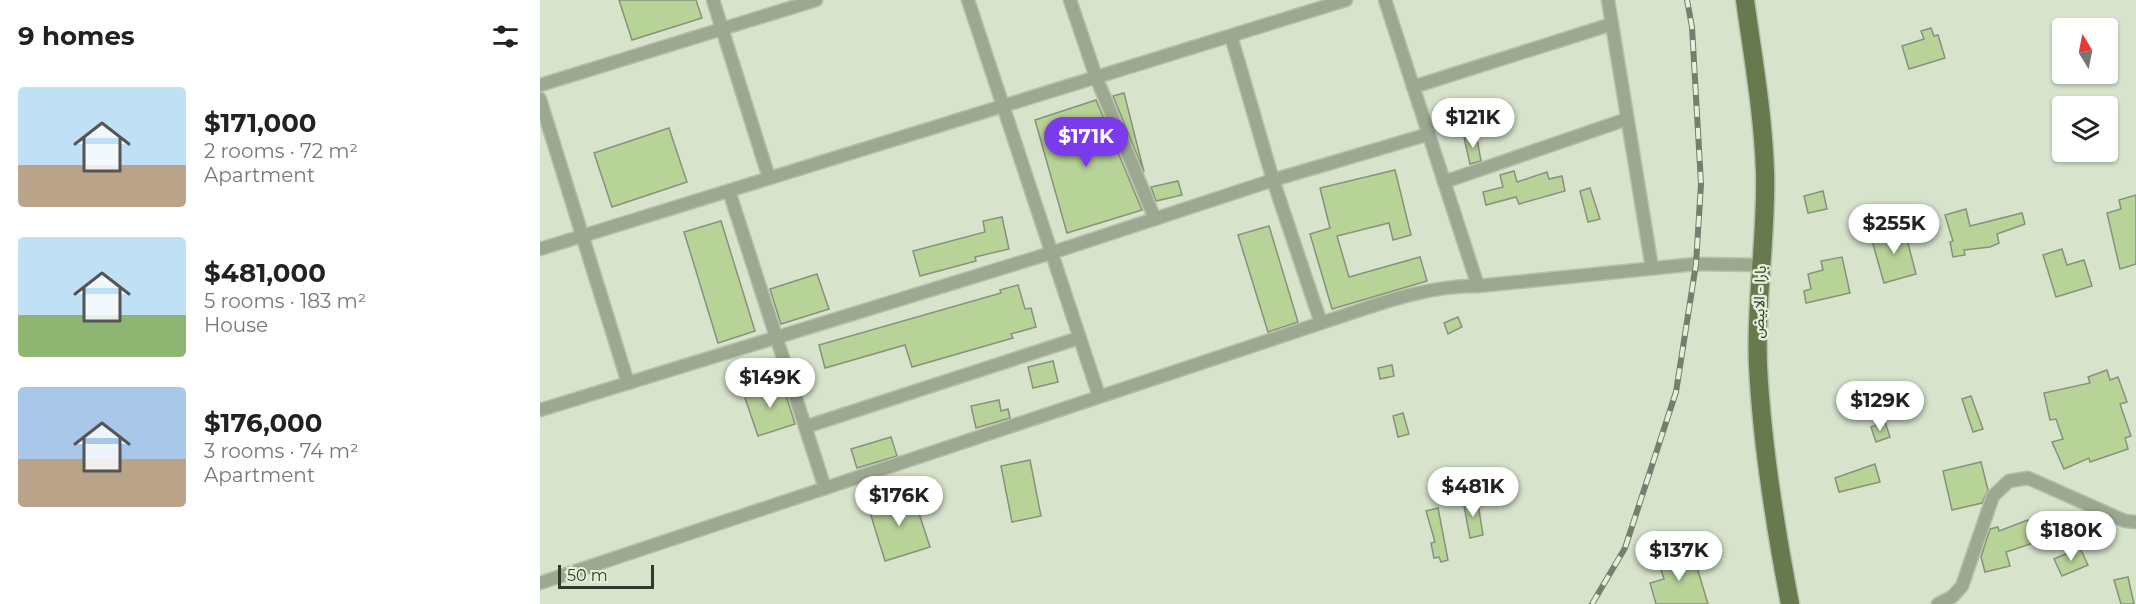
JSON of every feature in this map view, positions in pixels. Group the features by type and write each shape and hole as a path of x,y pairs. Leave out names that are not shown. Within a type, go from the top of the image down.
{"main road":[{"name":"بارا - الابيض","path":"1745,0 1755,68 1764,161 1761,265 1757,311 1758,368 1778,536 1790,604"}],"street":[{"path":"713,0 769,178"},
{"path":"540,85 816,0"},
{"path":"968,0 1001,108 1099,396"},
{"path":"1070,0 1096,77 1155,219"},
{"path":"540,249 1346,0"},
{"path":"1385,0 1478,286"},
{"path":"1608,0 1652,268"},
{"path":"1413,87 1612,24"},
{"path":"1231,36 1273,180 1321,322"},
{"path":"540,99 628,383"},
{"path":"1443,182 1627,119"},
{"path":"540,410 1050,253 1273,180 1429,134"},
{"path":"729,191 825,488"},
{"path":"540,583 1321,322 1422,293 1454,286 1478,286 1696,264 1761,265"},
{"path":"805,427 1078,339"},
{"path":"1938,604 1952,597 1962,586 1972,563 1993,496 2009,481 2028,478 2125,521 2136,522"}],"building":[{"path":"619,0 696,0 702,18 632,40"},
{"path":"1931,28 1934,36 1938,35 1945,58 1909,69 1902,46 1924,39 1921,31"},
{"path":"1124,93 1144,172 1113,96"},
{"path":"1096,100 1142,210 1067,233 1035,120"},
{"path":"669,128 687,182 612,207 594,153"},
{"path":"1476,134 1481,161 1470,164 1464,137"},
{"path":"1395,170 1411,235 1393,240 1389,223 1337,236 1349,277 1420,257 1427,281 1332,309 1310,234 1330,228 1320,188"},
{"path":"1514,171 1517,182 1547,172 1549,179 1562,176 1565,191 1519,204 1516,197 1486,205 1483,192 1503,187 1500,175"},
{"path":"1178,181 1182,195 1156,201 1151,187"},
{"path":"1590,188 1600,219 1588,222 1580,191"},
{"path":"1823,191 1827,209 1808,213 1804,196"},
{"path":"2136,195 2136,264 2120,269 2107,213 2121,209 2119,200"},
{"path":"1966,209 1970,226 2022,213 2025,224 1997,234 1999,243 1990,247 1964,250 1965,255 1953,257 1950,242 1953,241 1945,215"},
{"path":"1002,217 1009,249 975,257 976,261 920,276 913,251 985,232 983,221"},
{"path":"721,221 755,331 718,343 684,232"},
{"path":"1269,226 1298,322 1268,332 1238,235"},
{"path":"1904,228 1916,274 1884,283 1871,237"},
{"path":"2062,249 2067,265 2084,260 2092,286 2056,297 2043,255"},
{"path":"1842,257 1850,293 1806,303 1804,291 1811,289 1808,274 1823,270 1821,261"},
{"path":"817,274 829,309 781,324 770,289"},
{"path":"1018,285 1025,309 1031,308 1036,327 1011,334 1013,338 912,367 905,345 825,368 819,345 1001,293 1000,290"},
{"path":"1458,317 1462,327 1448,334 1444,323"},
{"path":"1053,361 1058,382 1033,388 1028,367"},
{"path":"1392,365 1394,376 1380,379 1378,368"},
{"path":"2107,370 2110,380 2118,377 2127,402 2120,404 2131,436 2125,438 2128,449 2090,462 2089,458 2064,469 2052,442 2063,439 2056,419 2050,420 2044,393 2090,383 2088,377"},
{"path":"782,383 795,424 758,436 744,395"},
{"path":"1971,396 1983,429 1973,432 1962,399"},
{"path":"999,400 1001,411 1008,409 1010,418 976,428 971,406"},
{"path":"1403,413 1409,434 1398,437 1393,416"},
{"path":"1885,422 1890,437 1876,442 1871,427"},
{"path":"891,437 897,456 857,468 851,449"},
{"path":"1030,460 1041,516 1012,522 1001,466"},
{"path":"1981,462 1988,490 1982,503 1952,510 1943,471"},
{"path":"1875,464 1880,482 1839,492 1835,478"},
{"path":"912,492 930,547 885,561 868,506"},
{"path":"1477,498 1483,535 1470,538 1463,500"},
{"path":"1438,508 1448,560 1441,562 1439,557 1434,558 1431,543 1435,542 1426,511"},
{"path":"2028,520 2036,542 2006,552 2010,566 1985,572 1981,557 1990,529 1998,527 1999,531"},
{"path":"2080,548 2088,565 2062,576 2054,559"},
{"path":"1692,551 1708,604 1656,604 1650,583 1664,579 1658,561"},
{"path":"2128,577 2134,604 2121,604 2114,580"}],"railway":[{"path":"1592,604 1625,548 1676,392 1696,264 1701,184 1692,27 1687,0"}]}
